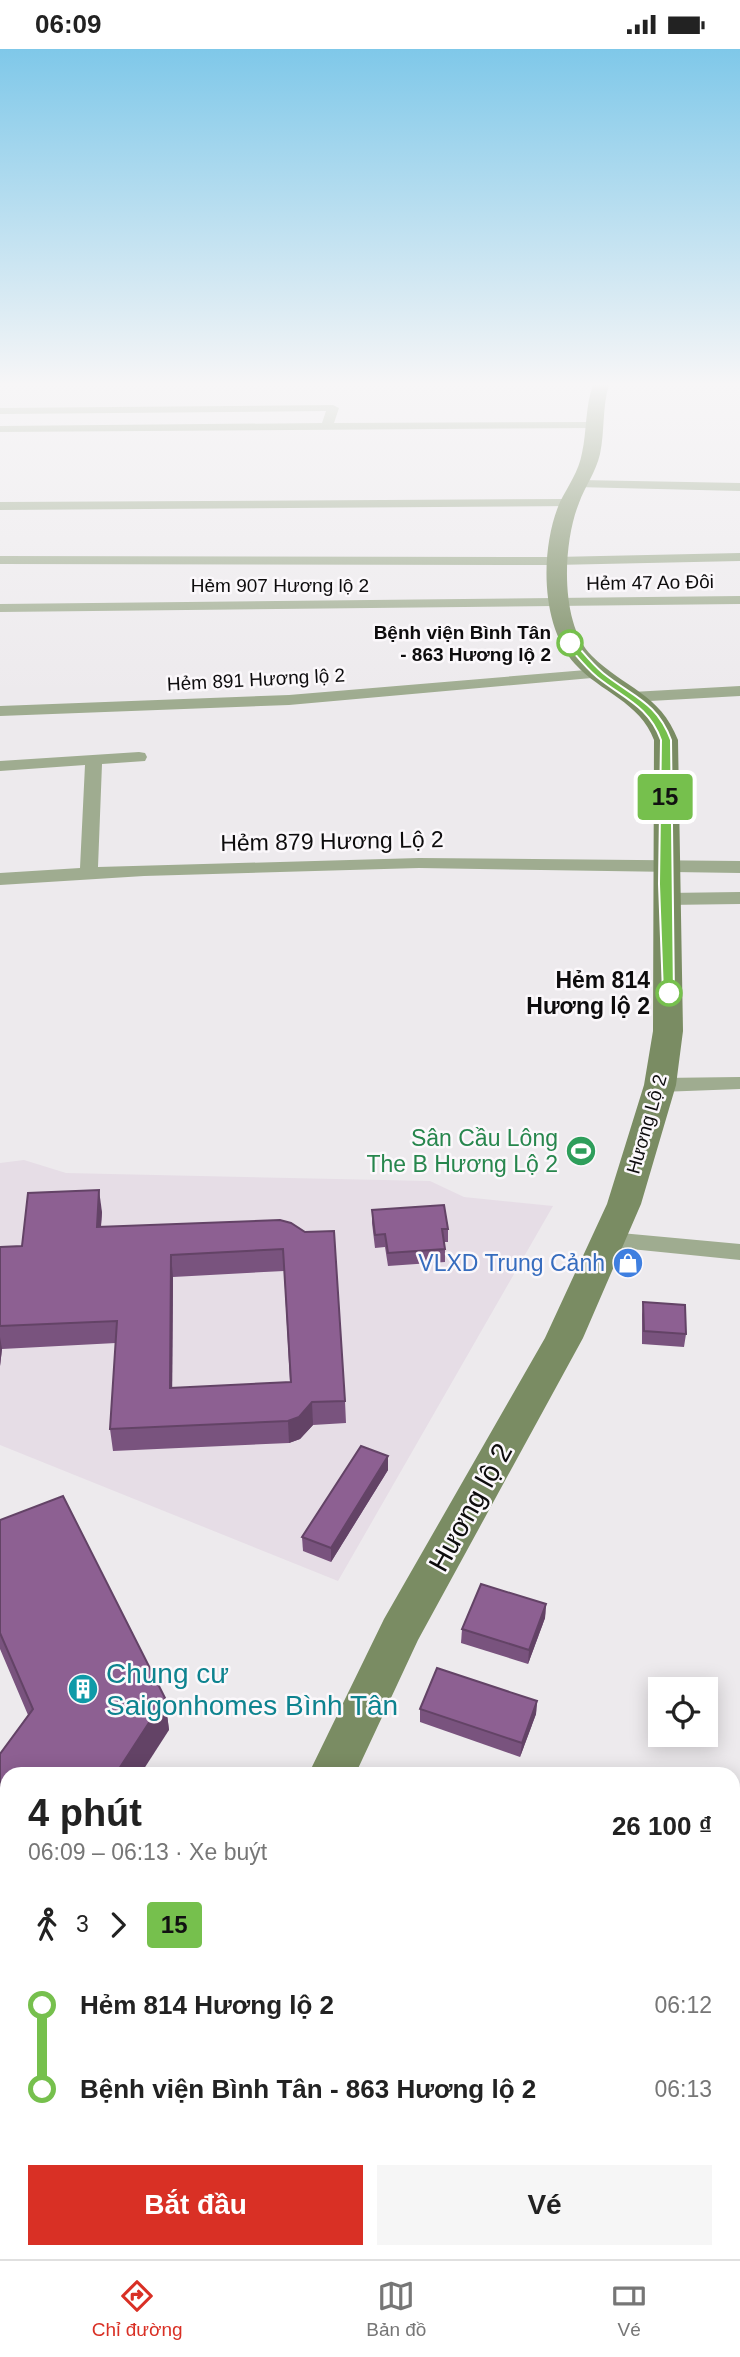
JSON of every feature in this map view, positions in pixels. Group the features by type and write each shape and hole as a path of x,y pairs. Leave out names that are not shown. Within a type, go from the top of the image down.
{"main road":[{"name":"Hương Lộ 2","path":"578,488 569,503 555,561 560,602 570,643 598,674 632,697 659,721 666,740 668,1031 660,1086 610,1240"},
{"name":"Hương lộ 2","path":"335,1767 400,1632 558,1349 610,1240"}],"street":[{"path":"0,506 569,503"},
{"path":"0,560 555,561 740,557"},
{"name":"Hẻm 47 Ao Đôi","path":"560,602 740,600"},
{"name":"Hẻm 907 Hương lộ 2","path":"0,608 560,602"},
{"name":"Hẻm 891 Hương lộ 2","path":"0,711 289,700 598,674"},
{"path":"632,697 740,691"},
{"path":"0,766 138,757"},
{"path":"89,872 94,760"},
{"name":"Hẻm 879 Hương Lộ 2","path":"0,879 89,872 419,863 740,867"},
{"path":"666,899 740,898"},
{"path":"660,1086 740,1083"},
{"path":"610,1240 740,1252"}],"shaded area":[{"path":"24,1160 66,1173 430,1181 464,1197 553,1206 338,1581 0,1445 0,1163"}],"building":[{"path":"99,1190 97,1227 280,1220 305,1232 334,1231 345,1401 312,1402 299,1417 288,1421 110,1429 117,1321 0,1326 0,1247 22,1246 28,1193","holes":["283,1249 291,1382 170,1388 171,1255"]},
{"path":"444,1205 448,1229 442,1229 445,1249 388,1253 385,1234 375,1235 372,1210"},
{"path":"643,1302 685,1305 686,1334 644,1331"},
{"path":"361,1446 388,1456 331,1548 302,1537"},
{"name":"Chung cư Saigonhomes Bình Tân","path":"63,1496 165,1698 120,1767 0,1767 0,1754 33,1709 0,1633 0,1520"},
{"path":"481,1584 546,1604 529,1650 462,1629"},
{"path":"437,1668 537,1701 522,1743 420,1709"}],"bus line":[{"name":"15","path":"570,643 598,674 643,705 659,721 666,740 665,884 669,993"}],"place":[{"name":"Bệnh viện Bình Tân - 863 Hương lộ 2","path":"570,643"},
{"name":"Hẻm 814 Hương lộ 2","path":"669,993"},
{"name":"Sân Cầu Lông The B Hương Lộ 2","path":"581,1151"},
{"name":"VLXD Trung Cảnh","path":"628,1263"},
{"name":"Chung cư Saigonhomes Bình Tân","path":"83,1689"}]}
